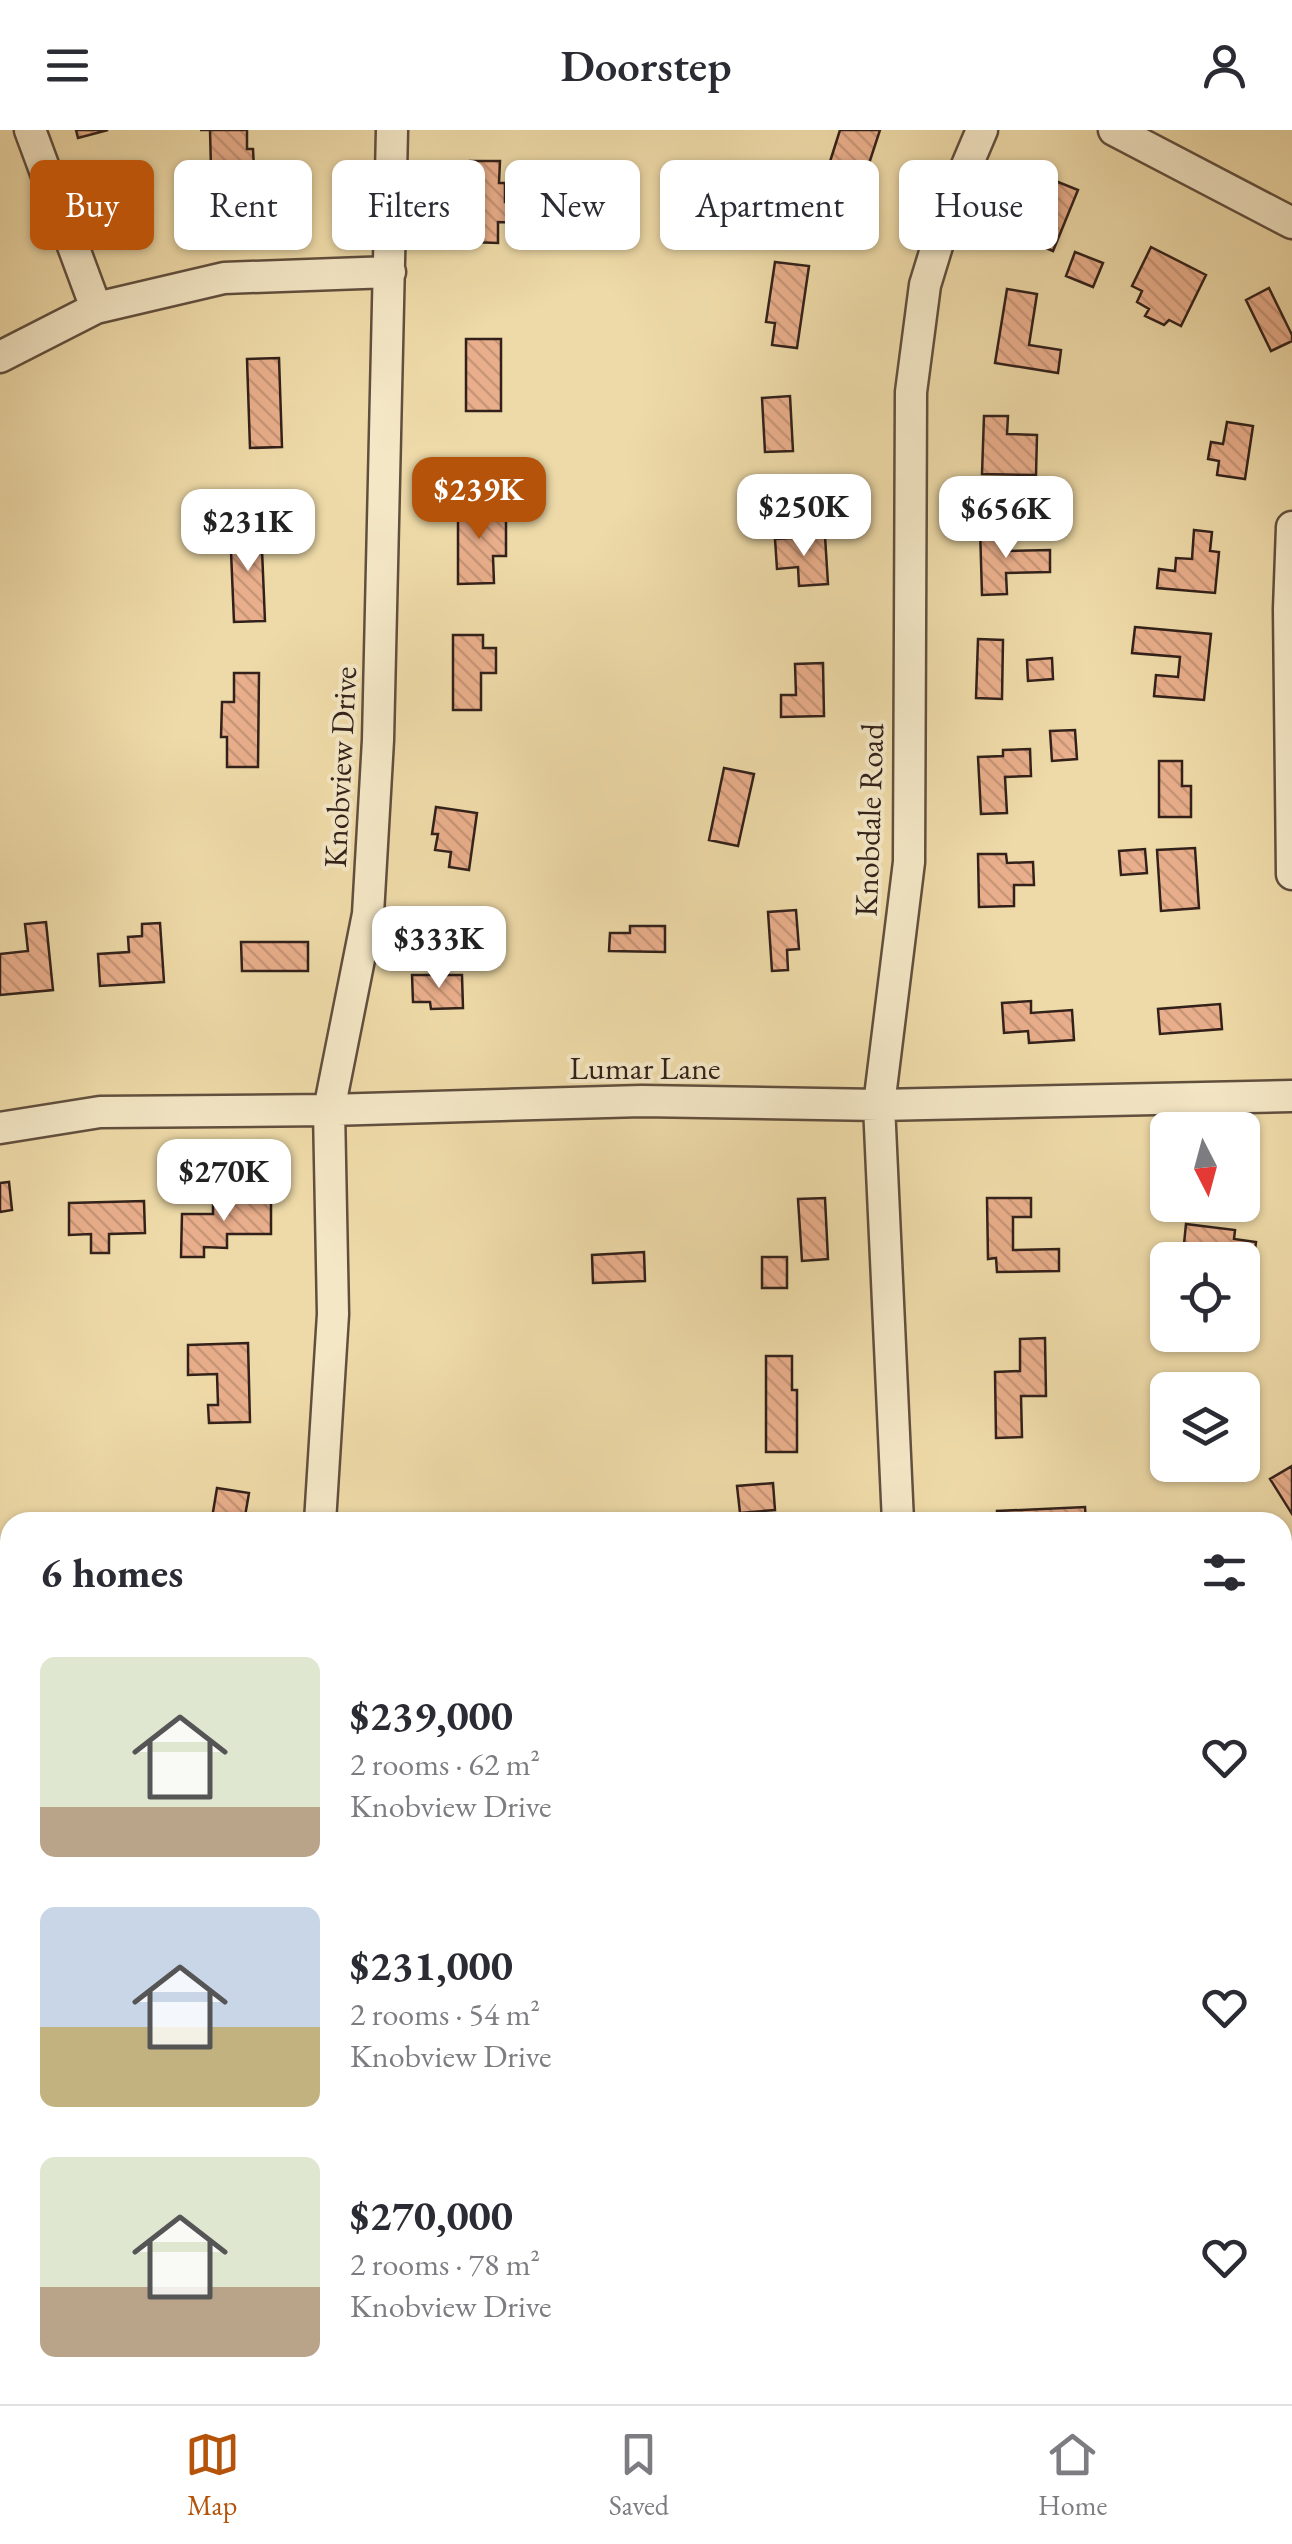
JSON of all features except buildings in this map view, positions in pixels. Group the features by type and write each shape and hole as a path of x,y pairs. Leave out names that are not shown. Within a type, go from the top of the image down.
{"street":[{"path":"30,130 96,308"},
{"name":"Knobview Drive","path":"321,1512 333,1314 329,1110 368,914 378,740 392,130"},
{"name":"Knobdale Road","path":"898,1512 879,1104 908,862 911,392 926,285 948,210 982,130"},
{"path":"1114,130 1292,222"},
{"path":"0,357 96,308 224,278 390,272"},
{"path":"1292,526 1292,874"},
{"name":"Lumar Lane","path":"0,1128 100,1112 642,1101 879,1104 1292,1096"}]}
